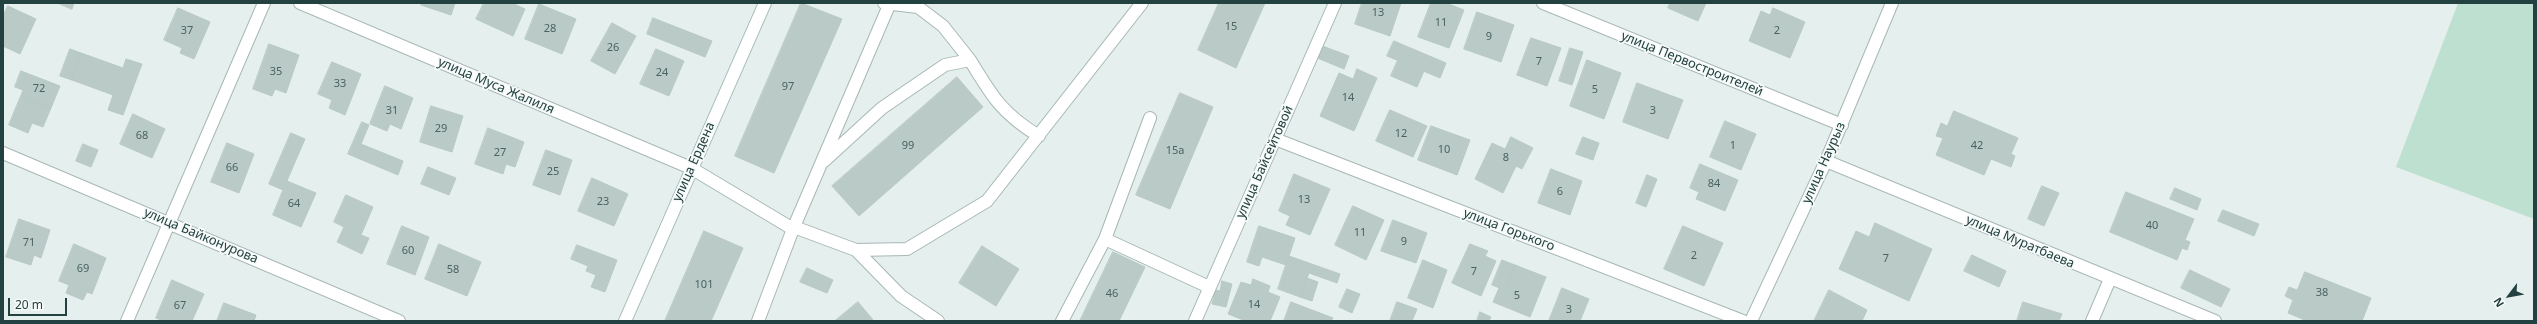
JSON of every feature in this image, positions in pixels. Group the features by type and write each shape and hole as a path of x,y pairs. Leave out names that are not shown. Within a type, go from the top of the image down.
{"street":[{"path":"127,321 264,3"},
{"name":"улица Муса Жалиля","path":"300,3 691,168 793,228 856,250"},
{"name":"улица Ердена","path":"625,321 691,168 766,3"},
{"path":"856,250 907,249 938,232 987,201 1142,3"},
{"name":"улица Байсейтовой","path":"1194,321 1335,3"},
{"name":"улица Первостроителей","path":"1543,3 1842,125"},
{"name":"улица Наурыз","path":"1751,321 1842,125 1892,3"},
{"path":"758,321 793,228 887,4 918,7 943,26 970,60 992,98 1016,122 1039,136"},
{"path":"821,164 882,108 945,65 970,60"},
{"path":"1062,321 1105,239 1150,118"},
{"name":"улица Горького","path":"1275,139 1743,321"},
{"name":"улица Байконурова","path":"3,153 169,222 399,321"},
{"name":"улица Муратбаева","path":"1826,161 2215,321"},
{"path":"1105,239 1210,287"},
{"path":"856,250 901,296 938,321"},
{"path":"2092,321 2110,279"}],"green space":[{"path":"2458,3 2534,3 2534,219 2396,167"}],"building":[{"path":"58,3 74,3 72,9"},
{"path":"422,3 455,3 451,15 421,5"},
{"path":"484,3 512,3 525,9 513,36 476,19"},
{"path":"801,3 842,19 774,173 735,156"},
{"path":"1219,3 1265,3 1236,68 1198,50"},
{"path":"1362,3 1401,3 1390,36 1355,24"},
{"path":"1431,3 1446,3 1464,10 1449,48 1418,37"},
{"path":"1670,3 1706,3 1698,21 1668,8"},
{"path":"539,4 576,19 562,54 525,39"},
{"path":"8,6 36,19 20,54 3,46 3,16"},
{"path":"178,8 210,22 194,59 180,53 182,48 164,40"},
{"path":"1773,8 1805,22 1790,58 1749,41 1761,11 1770,15"},
{"path":"1477,12 1514,25 1501,62 1464,49"},
{"path":"653,18 712,41 705,57 647,34"},
{"path":"612,23 636,36 615,74 591,61"},
{"path":"1531,38 1561,48 1547,86 1517,75"},
{"path":"1394,41 1446,63 1440,78 1387,56"},
{"path":"269,44 299,55 286,93 275,89 272,96 253,89"},
{"path":"1320,45 1349,56 1344,69 1315,57"},
{"path":"1570,48 1583,52 1572,85 1559,81"},
{"path":"70,49 81,53 72,80 60,76"},
{"path":"656,49 684,61 669,96 640,84"},
{"path":"81,53 123,68 126,59 142,64 123,115 108,110 113,95 72,80"},
{"path":"1398,60 1424,71 1417,87 1391,76"},
{"path":"1587,60 1621,73 1604,119 1570,106"},
{"path":"332,62 361,74 345,115 329,108 332,100 318,94"},
{"path":"1357,69 1377,78 1354,131 1320,116 1339,73 1353,79"},
{"path":"21,71 60,86 51,108 21,96 23,90 15,87"},
{"path":"957,77 983,107 859,216 832,186"},
{"path":"1637,83 1683,100 1668,139 1623,122"},
{"path":"385,86 413,98 401,129 390,124 387,131 370,124"},
{"path":"1180,93 1213,107 1170,209 1136,195"},
{"path":"21,96 51,108 43,127 32,123 28,133 9,125"},
{"path":"431,106 463,116 452,152 420,142"},
{"path":"1390,110 1427,126 1413,157 1376,141"},
{"path":"1954,111 2018,138 2011,154 2015,156 2011,167 1991,159 1984,175 1936,155 1943,138 1936,136 1941,123 1947,126"},
{"path":"133,114 165,129 152,158 120,144"},
{"path":"1725,121 1756,134 1741,170 1710,157"},
{"path":"362,122 369,125 361,144 403,161 398,175 348,154"},
{"path":"1431,126 1470,140 1457,175 1418,160"},
{"path":"488,128 524,142 515,167 506,164 503,174 475,164"},
{"path":"291,133 305,139 283,190 269,184"},
{"path":"1511,137 1533,148 1522,169 1516,166 1503,193 1475,179 1492,143 1505,149"},
{"path":"1583,137 1599,143 1593,160 1576,154"},
{"path":"227,143 254,154 239,193 211,182"},
{"path":"83,144 98,150 91,167 76,161"},
{"path":"546,150 572,160 560,195 533,185"},
{"path":"1700,164 1738,180 1725,211 1696,199 1699,192 1690,188"},
{"path":"428,167 456,178 449,195 421,184"},
{"path":"1551,169 1582,181 1570,215 1538,203"},
{"path":"1294,174 1330,189 1310,235 1286,225 1290,216 1279,211"},
{"path":"1647,175 1657,179 1646,207 1636,203"},
{"path":"592,178 628,194 614,226 578,211"},
{"path":"287,181 316,193 301,227 273,215"},
{"path":"2042,186 2059,193 2044,226 2028,219"},
{"path":"2175,188 2201,199 2197,210 2170,199"},
{"path":"2126,192 2194,219 2185,240 2190,242 2187,250 2182,248 2177,260 2110,232"},
{"path":"346,195 373,207 361,235 369,238 362,254 337,242 344,227 334,222"},
{"path":"1353,206 1384,220 1366,260 1335,245"},
{"path":"2223,210 2259,224 2254,236 2218,221"},
{"path":"19,219 50,230 41,258 34,255 31,265 6,257"},
{"path":"1393,220 1427,233 1416,263 1381,251"},
{"path":"1875,223 1932,249 1909,301 1839,269 1856,231 1869,237"},
{"path":"402,226 429,237 415,275 387,264"},
{"path":"1259,226 1295,238 1286,265 1262,257 1259,266 1247,262"},
{"path":"1683,226 1723,243 1704,286 1664,269"},
{"path":"704,231 743,248 711,321 665,321"},
{"path":"74,244 106,258 92,294 87,292 83,300 66,293 69,285 59,281"},
{"path":"439,244 481,262 467,296 425,279"},
{"path":"1470,244 1488,251 1485,256 1496,261 1481,296 1452,283"},
{"path":"577,245 617,260 605,292 591,287 596,275 586,271 588,266 571,259"},
{"path":"982,246 1019,269 996,306 959,283"},
{"path":"1113,252 1145,267 1119,321 1080,321"},
{"path":"1972,255 2006,271 1999,287 1964,271"},
{"path":"1289,256 1340,274 1337,283 1309,273 1300,297 1278,289"},
{"path":"1423,260 1447,270 1433,308 1408,298"},
{"path":"1502,260 1515,265 1505,290 1492,285"},
{"path":"1515,265 1546,277 1530,317 1493,302 1499,288 1505,290"},
{"path":"807,268 833,280 827,293 800,282"},
{"path":"2190,270 2230,289 2221,307 2181,288"},
{"path":"2305,272 2371,298 2362,321 2307,321 2288,313 2293,300 2285,296 2289,287 2297,290"},
{"path":"1307,278 1318,282 1312,301 1300,297"},
{"path":"1253,279 1270,286 1268,292 1280,297 1270,321 1246,321 1228,314 1241,282 1251,285"},
{"path":"172,280 204,294 192,321 163,321 156,318"},
{"path":"1222,281 1232,284 1226,307 1212,304 1215,290 1220,291"},
{"path":"1562,288 1589,299 1580,321 1549,321"},
{"path":"1347,289 1360,294 1352,313 1339,307"},
{"path":"1829,290 1867,310 1862,321 1814,321"},
{"path":"858,302 874,321 835,321"},
{"path":"1291,302 1333,318 1331,321 1284,321"},
{"path":"1397,302 1417,309 1412,321 1390,321"},
{"path":"2023,302 2062,314 2059,321 2017,321"},
{"path":"224,303 256,315 254,321 217,321"},
{"path":"1480,312 1491,317 1489,321 1477,321"}]}
